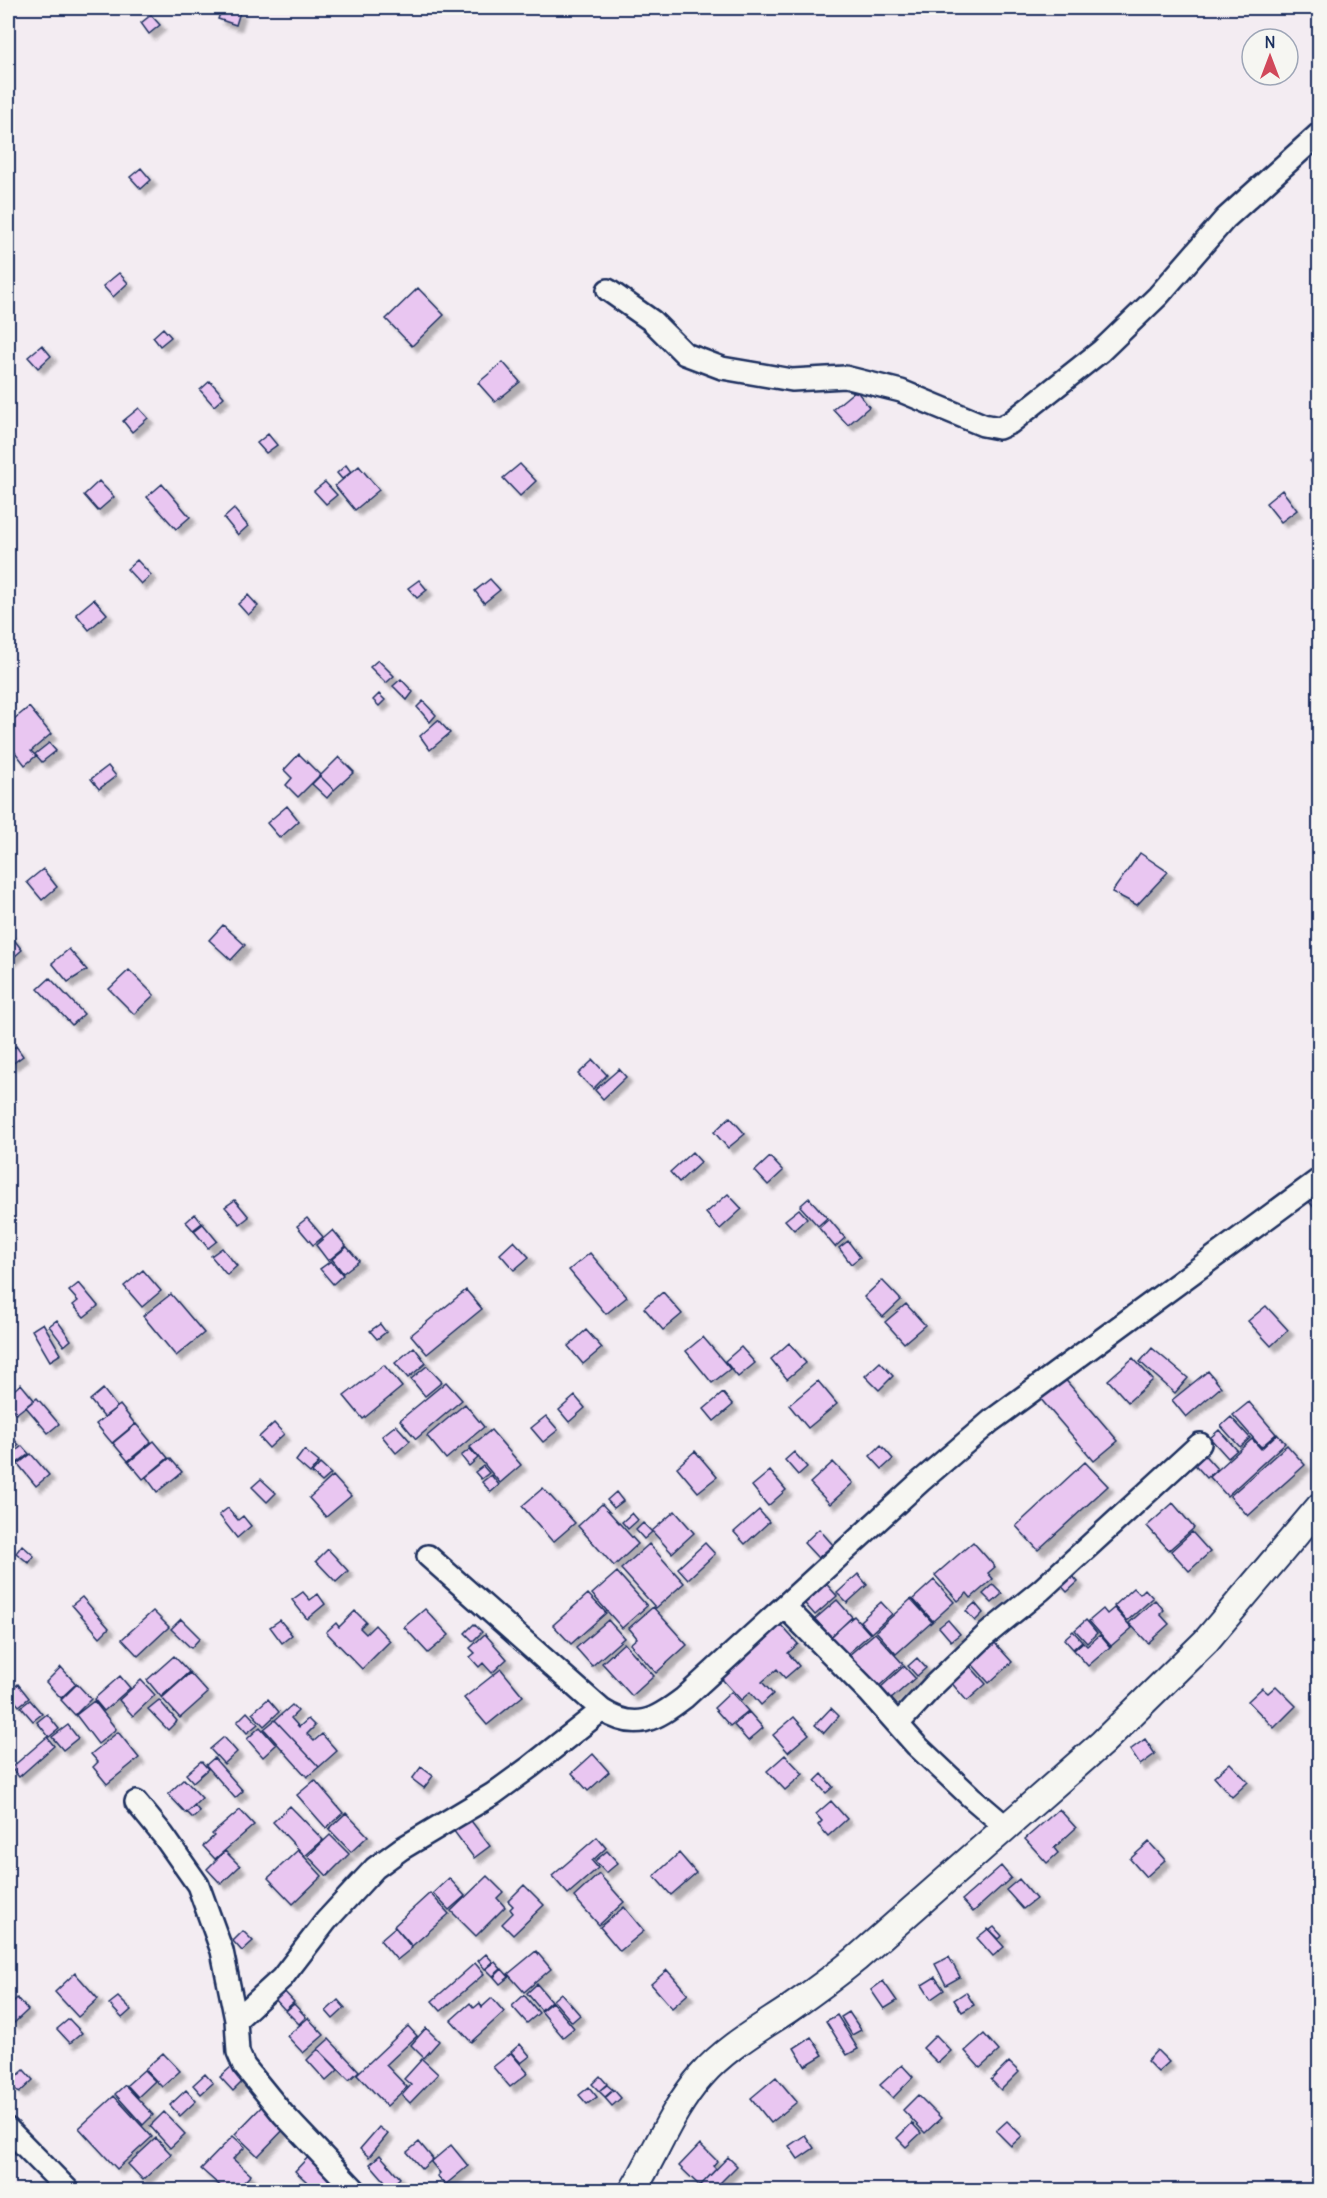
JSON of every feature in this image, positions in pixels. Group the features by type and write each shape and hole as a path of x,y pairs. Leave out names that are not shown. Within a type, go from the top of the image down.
{"street":[{"path":"608,290 652,321 686,354 722,368 792,380 846,377 901,391 963,418 999,428 1010,423 1101,351 1158,296 1225,219 1320,133"},
{"path":"428,1556 603,1710 615,1718 639,1722 650,1720 684,1698 921,1481 991,1421 1320,1179"},
{"path":"898,1724 980,1641 1041,1590 1200,1444"},
{"path":"633,2190 670,2121 686,2094 701,2075 719,2058 817,1990 856,1959 1102,1743 1206,1641 1320,1506"},
{"path":"785,1606 827,1647 943,1771 1006,1827"},
{"path":"236,2020 282,1978 326,1921 375,1868 401,1849 493,1794 603,1710"},
{"path":"136,1802 163,1835 198,1885 222,1951 236,2020 238,2052 244,2066 283,2114 355,2190"},
{"path":"8,2128 68,2190"}],"building":[{"path":"222,8 240,12 236,25 218,19"},
{"path":"151,15 160,25 149,34 141,23"},
{"path":"141,168 151,180 141,189 130,177"},
{"path":"119,273 128,283 113,297 103,286"},
{"path":"418,288 444,315 412,346 386,319"},
{"path":"163,328 171,337 160,346 153,337"},
{"path":"42,345 51,356 38,368 28,357"},
{"path":"503,362 520,382 495,402 478,383"},
{"path":"210,381 224,397 214,406 200,390"},
{"path":"856,390 869,407 848,425 833,409"},
{"path":"139,408 148,418 132,432 123,421"},
{"path":"268,434 277,445 266,453 257,443"},
{"path":"1320,453 1320,470 1319,470 1310,461"},
{"path":"520,464 536,481 520,496 503,478"},
{"path":"346,465 351,472 342,479 337,473"},
{"path":"359,466 379,490 355,510 335,486"},
{"path":"99,481 114,497 98,511 84,495"},
{"path":"325,482 337,495 326,504 314,491"},
{"path":"162,484 190,517 176,529 147,497"},
{"path":"1282,490 1297,510 1281,522 1266,503"},
{"path":"234,509 248,526 238,535 224,518"},
{"path":"137,560 151,575 141,584 127,569"},
{"path":"490,579 500,590 484,603 475,591"},
{"path":"419,580 427,590 417,598 408,588"},
{"path":"248,595 258,606 248,615 238,604"},
{"path":"94,599 107,614 89,630 76,614"},
{"path":"378,660 394,676 386,683 370,667"},
{"path":"401,679 413,692 407,700 393,686"},
{"path":"379,694 385,700 379,706 373,700"},
{"path":"423,701 436,715 430,722 417,707"},
{"path":"29,707 51,734 31,751 36,756 25,765 8,743 8,724"},
{"path":"438,720 450,733 430,750 420,736"},
{"path":"49,743 56,751 42,762 35,754"},
{"path":"299,754 320,775 298,797 286,785 292,778 284,770"},
{"path":"339,757 354,772 334,790 320,776"},
{"path":"108,766 116,776 99,789 91,779"},
{"path":"320,776 334,790 327,798 312,784"},
{"path":"287,806 299,821 280,838 267,823"},
{"path":"1140,853 1168,872 1137,905 1112,892"},
{"path":"43,869 57,887 42,900 27,882"},
{"path":"223,925 245,945 231,960 209,940"},
{"path":"8,932 22,950 8,962"},
{"path":"69,949 87,970 68,982 52,963"},
{"path":"129,970 154,995 134,1014 109,989"},
{"path":"50,978 84,1014 72,1025 38,989"},
{"path":"16,1046 23,1056 12,1064 8,1058 8,1052"},
{"path":"593,1060 607,1075 593,1089 578,1074"},
{"path":"619,1069 626,1077 603,1099 595,1090"},
{"path":"730,1117 745,1134 728,1148 714,1132"},
{"path":"692,1152 701,1162 679,1182 670,1172"},
{"path":"770,1157 783,1171 768,1185 755,1171"},
{"path":"1320,1182 1320,1212 1319,1213 1304,1196"},
{"path":"728,1194 742,1209 720,1229 706,1213"},
{"path":"809,1198 827,1218 818,1226 800,1206"},
{"path":"235,1200 249,1217 240,1224 225,1207"},
{"path":"799,1209 807,1218 794,1230 785,1220"},
{"path":"195,1214 202,1223 193,1230 186,1222"},
{"path":"307,1218 323,1237 313,1245 297,1226"},
{"path":"829,1219 845,1238 835,1247 819,1228"},
{"path":"203,1224 217,1241 208,1248 194,1231"},
{"path":"333,1230 346,1246 328,1261 316,1245"},
{"path":"514,1241 529,1257 514,1270 500,1254"},
{"path":"848,1241 860,1257 851,1264 839,1248"},
{"path":"347,1247 359,1261 343,1273 332,1259"},
{"path":"222,1248 237,1266 227,1275 211,1256"},
{"path":"590,1253 627,1297 606,1314 569,1270"},
{"path":"331,1261 343,1275 333,1284 320,1269"},
{"path":"143,1270 161,1291 142,1307 124,1286"},
{"path":"882,1280 901,1300 883,1317 864,1297"},
{"path":"79,1283 98,1306 84,1317 73,1305 78,1301 69,1291"},
{"path":"466,1290 482,1309 427,1354 411,1335"},
{"path":"663,1292 682,1314 663,1330 644,1308"},
{"path":"171,1294 204,1333 176,1356 143,1316"},
{"path":"906,1304 925,1325 904,1343 885,1322"},
{"path":"1266,1306 1288,1330 1271,1346 1248,1321"},
{"path":"57,1320 71,1340 64,1346 49,1326"},
{"path":"43,1323 61,1354 50,1361 32,1330"},
{"path":"380,1324 386,1332 377,1339 370,1331"},
{"path":"586,1330 602,1348 583,1364 568,1346"},
{"path":"703,1337 730,1369 712,1383 686,1351"},
{"path":"789,1343 806,1363 787,1379 771,1359"},
{"path":"414,1347 426,1363 408,1378 395,1363"},
{"path":"741,1347 755,1363 738,1377 725,1361"},
{"path":"1152,1348 1188,1378 1175,1393 1140,1362"},
{"path":"1133,1358 1153,1380 1128,1402 1108,1380"},
{"path":"880,1362 893,1376 879,1390 865,1376"},
{"path":"384,1365 402,1387 363,1419 344,1396"},
{"path":"427,1366 442,1382 425,1396 411,1379"},
{"path":"1208,1371 1221,1387 1186,1417 1172,1400"},
{"path":"1063,1377 1118,1441 1094,1461 1039,1397"},
{"path":"818,1381 837,1404 808,1428 789,1405"},
{"path":"446,1382 462,1400 416,1439 400,1420"},
{"path":"21,1384 34,1400 16,1414 8,1403 8,1395"},
{"path":"103,1389 117,1407 104,1417 90,1400"},
{"path":"723,1393 733,1405 714,1421 704,1409"},
{"path":"575,1396 585,1408 569,1422 559,1410"},
{"path":"37,1398 59,1424 48,1433 26,1407"},
{"path":"1249,1402 1276,1434 1261,1447 1233,1415"},
{"path":"465,1404 484,1427 446,1459 427,1436"},
{"path":"120,1405 135,1424 112,1443 96,1424"},
{"path":"546,1416 558,1430 543,1442 531,1428"},
{"path":"1231,1417 1250,1438 1240,1447 1221,1426"},
{"path":"274,1423 284,1434 269,1448 259,1437"},
{"path":"136,1424 151,1442 128,1461 113,1443"},
{"path":"396,1425 410,1441 396,1453 382,1436"},
{"path":"491,1430 521,1465 500,1483 470,1447"},
{"path":"1219,1430 1237,1450 1228,1458 1210,1438"},
{"path":"1277,1434 1285,1443 1227,1496 1210,1477 1252,1439 1261,1449"},
{"path":"12,1437 19,1445 8,1454 8,1441"},
{"path":"154,1441 168,1458 143,1479 129,1462"},
{"path":"881,1445 893,1459 882,1469 870,1456"},
{"path":"1287,1445 1305,1465 1248,1516 1230,1496"},
{"path":"22,1446 29,1454 17,1463 11,1455"},
{"path":"1198,1448 1217,1469 1207,1478 1188,1457"},
{"path":"470,1449 478,1458 469,1466 461,1456"},
{"path":"304,1450 319,1462 310,1473 296,1461"},
{"path":"695,1451 717,1477 698,1492 677,1467"},
{"path":"794,1452 807,1467 798,1475 785,1460"},
{"path":"31,1454 49,1475 36,1486 18,1464"},
{"path":"170,1458 182,1472 157,1492 146,1477"},
{"path":"833,1462 853,1483 830,1504 810,1483"},
{"path":"1085,1462 1108,1486 1038,1550 1016,1526"},
{"path":"320,1464 331,1474 322,1482 312,1473"},
{"path":"483,1466 489,1473 481,1479 475,1472"},
{"path":"770,1471 786,1490 768,1506 752,1486"},
{"path":"491,1475 499,1485 491,1492 482,1482"},
{"path":"333,1476 351,1496 326,1517 309,1498"},
{"path":"261,1479 276,1493 267,1502 252,1487"},
{"path":"543,1488 575,1523 553,1542 522,1506"},
{"path":"616,1492 623,1501 614,1508 607,1500"},
{"path":"1173,1503 1194,1528 1169,1550 1147,1526"},
{"path":"602,1504 638,1544 614,1566 578,1526"},
{"path":"228,1508 238,1520 243,1516 251,1526 237,1538 219,1515"},
{"path":"759,1510 769,1522 745,1544 734,1532"},
{"path":"675,1511 694,1533 672,1553 652,1531"},
{"path":"632,1513 638,1520 628,1529 622,1522"},
{"path":"643,1523 652,1532 644,1539 636,1530"},
{"path":"819,1529 833,1545 818,1558 804,1543"},
{"path":"1192,1532 1210,1552 1189,1571 1171,1551"},
{"path":"973,1542 995,1567 988,1573 993,1579 971,1598 967,1593 958,1601 935,1575"},
{"path":"705,1543 715,1554 688,1579 678,1568"},
{"path":"649,1544 684,1583 656,1608 621,1569"},
{"path":"22,1545 34,1556 29,1563 16,1553"},
{"path":"328,1549 348,1571 336,1582 316,1561"},
{"path":"813,1569 837,1596 815,1615 791,1588"},
{"path":"1068,1571 1078,1582 1067,1592 1057,1581"},
{"path":"617,1572 647,1606 622,1628 592,1594"},
{"path":"858,1574 867,1585 847,1603 837,1593"},
{"path":"934,1580 954,1602 933,1621 913,1599"},
{"path":"993,1585 1002,1594 992,1603 983,1594"},
{"path":"1134,1588 1140,1594 1145,1589 1153,1598 1127,1621 1114,1606"},
{"path":"303,1592 310,1600 318,1594 325,1604 307,1619 292,1600"},
{"path":"588,1594 606,1613 571,1644 553,1625"},
{"path":"82,1597 109,1628 100,1637 72,1605"},
{"path":"911,1599 932,1622 896,1654 876,1631"},
{"path":"837,1600 852,1617 831,1637 815,1619"},
{"path":"1155,1600 1164,1610 1160,1614 1169,1624 1148,1643 1129,1623"},
{"path":"881,1602 892,1614 871,1633 860,1621"},
{"path":"975,1603 983,1613 975,1621 966,1611"},
{"path":"653,1607 687,1645 656,1673 630,1644 637,1638 629,1628"},
{"path":"1114,1608 1132,1628 1111,1646 1089,1621 1103,1609 1107,1614"},
{"path":"425,1609 449,1635 428,1653 404,1627"},
{"path":"153,1611 169,1627 138,1656 122,1639"},
{"path":"355,1611 366,1622 360,1628 366,1634 375,1625 390,1641 362,1669 326,1632 336,1623 339,1627"},
{"path":"854,1616 870,1634 845,1656 829,1638"},
{"path":"181,1619 200,1638 191,1648 171,1629"},
{"path":"280,1620 292,1635 282,1643 270,1627"},
{"path":"608,1620 624,1638 592,1666 576,1648"},
{"path":"948,1620 960,1634 951,1641 939,1627"},
{"path":"1086,1620 1097,1633 1087,1643 1075,1630"},
{"path":"474,1624 482,1632 473,1641 465,1633"},
{"path":"780,1624 798,1644 788,1653 799,1666 785,1678 777,1669 762,1682 773,1694 761,1705 750,1692 741,1700 720,1677"},
{"path":"1073,1631 1082,1641 1073,1649 1064,1639"},
{"path":"875,1633 903,1664 877,1688 848,1656"},
{"path":"485,1634 507,1659 492,1673 483,1663 479,1667 470,1657 475,1653 470,1648"},
{"path":"1100,1635 1110,1647 1088,1666 1074,1650 1083,1642 1087,1646"},
{"path":"994,1642 1012,1662 989,1683 971,1663"},
{"path":"624,1643 654,1676 632,1696 602,1663"},
{"path":"174,1656 189,1672 161,1697 147,1680"},
{"path":"917,1658 926,1668 917,1676 908,1666"},
{"path":"968,1664 986,1684 967,1701 949,1680"},
{"path":"904,1666 915,1678 889,1701 879,1689"},
{"path":"61,1667 76,1684 61,1698 46,1682"},
{"path":"501,1669 523,1696 487,1725 464,1698"},
{"path":"190,1673 208,1693 180,1718 162,1698"},
{"path":"120,1676 130,1688 104,1711 94,1699"},
{"path":"141,1680 155,1695 133,1716 119,1700"},
{"path":"18,1684 29,1698 19,1706 8,1692"},
{"path":"77,1684 91,1699 75,1715 61,1700"},
{"path":"1276,1686 1296,1706 1274,1728 1248,1701 1262,1688 1268,1693"},
{"path":"731,1692 748,1711 730,1726 714,1708"},
{"path":"268,1699 279,1712 264,1726 252,1713"},
{"path":"30,1700 42,1714 33,1721 21,1707"},
{"path":"159,1700 177,1721 168,1730 148,1709"},
{"path":"94,1701 116,1729 98,1744 76,1715"},
{"path":"292,1705 298,1711 291,1718 299,1727 308,1719 315,1726 307,1734 314,1741 322,1734 337,1751 319,1767 275,1720"},
{"path":"831,1708 839,1716 824,1733 815,1725"},
{"path":"247,1712 258,1724 247,1733 237,1722"},
{"path":"749,1712 763,1728 748,1741 734,1725"},
{"path":"47,1714 59,1729 49,1737 37,1722"},
{"path":"794,1717 809,1734 788,1752 773,1735"},
{"path":"275,1720 319,1767 307,1777 264,1729"},
{"path":"68,1725 78,1738 63,1750 52,1737"},
{"path":"260,1727 276,1745 263,1757 247,1739"},
{"path":"118,1732 139,1758 107,1784 93,1767 98,1762 91,1754"},
{"path":"47,1737 54,1746 19,1777 11,1768"},
{"path":"224,1737 237,1752 224,1764 210,1749"},
{"path":"1145,1739 1155,1754 1140,1765 1130,1750"},
{"path":"593,1754 609,1772 588,1791 572,1773"},
{"path":"785,1755 803,1774 785,1790 767,1771"},
{"path":"214,1758 243,1791 235,1798 206,1765"},
{"path":"201,1761 208,1769 193,1782 186,1774"},
{"path":"1230,1763 1248,1782 1232,1797 1214,1777"},
{"path":"421,1767 433,1776 424,1788 412,1779"},
{"path":"822,1774 833,1787 826,1793 815,1781"},
{"path":"184,1779 202,1798 186,1813 168,1794"},
{"path":"315,1780 343,1813 326,1828 297,1795"},
{"path":"831,1801 847,1819 828,1836 818,1825 822,1821 816,1814"},
{"path":"195,1806 200,1812 193,1818 187,1812"},
{"path":"290,1806 323,1840 305,1856 273,1822"},
{"path":"1059,1809 1076,1828 1054,1848 1058,1853 1047,1863 1025,1839"},
{"path":"240,1810 254,1825 215,1859 203,1846 214,1836 212,1834"},
{"path":"346,1813 368,1836 351,1852 329,1829"},
{"path":"469,1818 490,1846 474,1858 453,1830"},
{"path":"330,1835 349,1854 327,1876 308,1856"},
{"path":"597,1837 606,1848 592,1861 598,1868 568,1894 552,1876"},
{"path":"1149,1842 1165,1860 1146,1877 1130,1859"},
{"path":"298,1850 322,1876 293,1904 268,1878"},
{"path":"225,1851 240,1866 221,1884 207,1869"},
{"path":"607,1851 618,1863 606,1873 595,1861"},
{"path":"679,1853 696,1873 671,1895 654,1876"},
{"path":"1001,1866 1011,1878 973,1912 962,1900"},
{"path":"599,1874 624,1902 599,1925 574,1897"},
{"path":"487,1876 503,1892 497,1898 505,1907 476,1936 451,1911"},
{"path":"449,1878 465,1896 449,1910 433,1893"},
{"path":"1019,1879 1036,1899 1023,1909 1006,1890"},
{"path":"524,1885 544,1905 513,1935 502,1924 513,1913 510,1909 513,1906 508,1901"},
{"path":"430,1893 449,1914 412,1946 394,1926"},
{"path":"624,1907 644,1931 620,1951 600,1927"},
{"path":"395,1927 412,1948 397,1960 380,1940"},
{"path":"994,1927 1002,1936 999,1939 990,1930"},
{"path":"988,1929 1004,1947 993,1956 977,1938"},
{"path":"243,1931 253,1941 242,1951 233,1941"},
{"path":"536,1951 551,1969 524,1992 508,1974"},
{"path":"486,1954 493,1962 485,1969 478,1961"},
{"path":"949,1957 960,1977 946,1985 935,1964"},
{"path":"495,1962 501,1969 493,1976 486,1969"},
{"path":"475,1963 484,1974 441,2011 432,2001"},
{"path":"502,1969 509,1977 500,1984 494,1977"},
{"path":"667,1970 688,1994 672,2008 651,1984"},
{"path":"75,1973 98,1999 78,2017 55,1992"},
{"path":"935,1977 944,1990 931,1999 922,1985"},
{"path":"883,1981 897,2001 884,2009 871,1990"},
{"path":"537,1984 551,2001 541,2010 527,1993"},
{"path":"283,1990 294,2002 285,2010 274,1998"},
{"path":"966,1992 974,2005 962,2012 954,2000"},
{"path":"561,1993 580,2015 572,2022 553,2000"},
{"path":"524,1995 539,2013 527,2023 512,2006"},
{"path":"118,1997 131,2010 122,2018 109,2004"},
{"path":"17,1998 28,2010 14,2023 8,2016 8,2007"},
{"path":"492,1998 504,2012 471,2042 451,2020 470,2003 474,2008 480,2003 482,2007"},
{"path":"338,2000 345,2008 333,2019 326,2011"},
{"path":"552,2002 574,2028 563,2037 541,2011"},
{"path":"294,2004 306,2017 299,2024 286,2011"},
{"path":"849,2012 861,2030 852,2035 841,2017"},
{"path":"837,2015 858,2049 847,2055 826,2021"},
{"path":"308,2018 324,2035 303,2053 287,2036"},
{"path":"69,2019 82,2033 70,2043 57,2029"},
{"path":"408,2026 417,2036 386,2065 407,2087 387,2106 357,2074"},
{"path":"426,2028 439,2041 424,2058 411,2045"},
{"path":"984,2034 999,2051 980,2068 965,2051"},
{"path":"936,2035 951,2051 938,2063 923,2048"},
{"path":"811,2037 823,2055 805,2066 794,2048"},
{"path":"329,2039 359,2071 349,2080 318,2049"},
{"path":"520,2044 530,2056 521,2063 511,2052"},
{"path":"318,2049 338,2070 326,2081 307,2060"},
{"path":"1157,2050 1169,2062 1158,2072 1147,2061"},
{"path":"163,2053 180,2071 162,2087 145,2069"},
{"path":"511,2053 528,2073 510,2087 493,2067"},
{"path":"422,2059 438,2074 410,2103 402,2095 411,2085 404,2079"},
{"path":"1009,2062 1019,2072 1001,2090 991,2080"},
{"path":"902,2065 913,2077 893,2098 880,2085"},
{"path":"232,2066 245,2079 233,2091 220,2077"},
{"path":"24,2070 33,2080 19,2093 9,2083"},
{"path":"144,2070 155,2081 138,2097 127,2085"},
{"path":"205,2074 213,2083 201,2094 193,2085"},
{"path":"600,2076 607,2084 599,2091 592,2084"},
{"path":"776,2077 797,2102 771,2123 751,2098"},
{"path":"125,2085 153,2115 143,2125 115,2094"},
{"path":"607,2085 613,2090 605,2097 599,2091"},
{"path":"589,2087 597,2097 587,2104 579,2095"},
{"path":"186,2090 196,2101 180,2116 170,2105"},
{"path":"614,2090 621,2098 612,2106 605,2098"},
{"path":"918,2095 941,2118 925,2133 903,2110"},
{"path":"114,2096 152,2137 117,2169 79,2128"},
{"path":"267,2101 290,2123 258,2156 235,2134"},
{"path":"164,2112 185,2134 170,2148 150,2126"},
{"path":"1007,2121 1022,2136 1011,2146 996,2131"},
{"path":"912,2123 921,2133 906,2147 897,2138"},
{"path":"379,2127 388,2134 369,2157 360,2149"},
{"path":"805,2135 814,2148 798,2159 789,2146"},
{"path":"233,2136 245,2147 233,2159 251,2175 236,2190 225,2190 201,2169"},
{"path":"156,2138 171,2154 143,2180 128,2164"},
{"path":"419,2142 433,2159 422,2169 407,2152"},
{"path":"700,2144 717,2161 713,2166 716,2169 700,2186 679,2166"},
{"path":"451,2145 468,2166 445,2185 437,2176 440,2173 431,2162"},
{"path":"313,2152 336,2174 320,2190 316,2190 295,2171"},
{"path":"380,2155 400,2178 390,2187 370,2164"},
{"path":"728,2157 737,2166 713,2190 705,2190 700,2186"}]}
